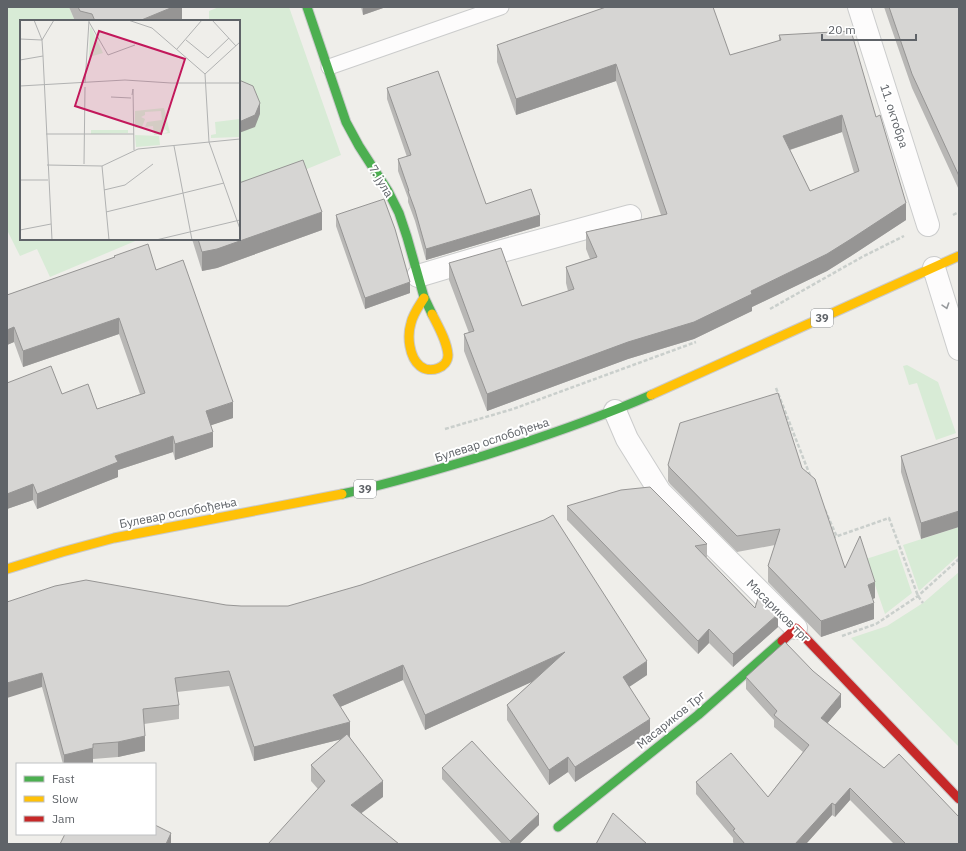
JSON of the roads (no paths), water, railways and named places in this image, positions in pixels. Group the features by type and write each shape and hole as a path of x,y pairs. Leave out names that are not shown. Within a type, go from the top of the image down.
{"street":[{"name":"7. јула","path":"307,7 329,67 341,111 355,139 394,202 409,239 424,298 443,337 448,353 447,361 443,366 432,370 424,370 418,364 412,352 409,339 410,327 416,311 424,298"},
{"name":"11. октобра","path":"859,7 928,225"},
{"path":"418,276 630,216"},
{"name":"Булевар ослобођења","path":"7,569 114,538 345,493 420,475 543,437 614,411 959,256"},
{"path":"934,268 959,348"},
{"name":"Масариков трг","path":"614,411 628,439 660,492 796,628 959,799"},
{"name":"Масариков Трг","path":"558,827 698,715 796,628"}],"lane":[{"path":"329,67 501,7"}]}
